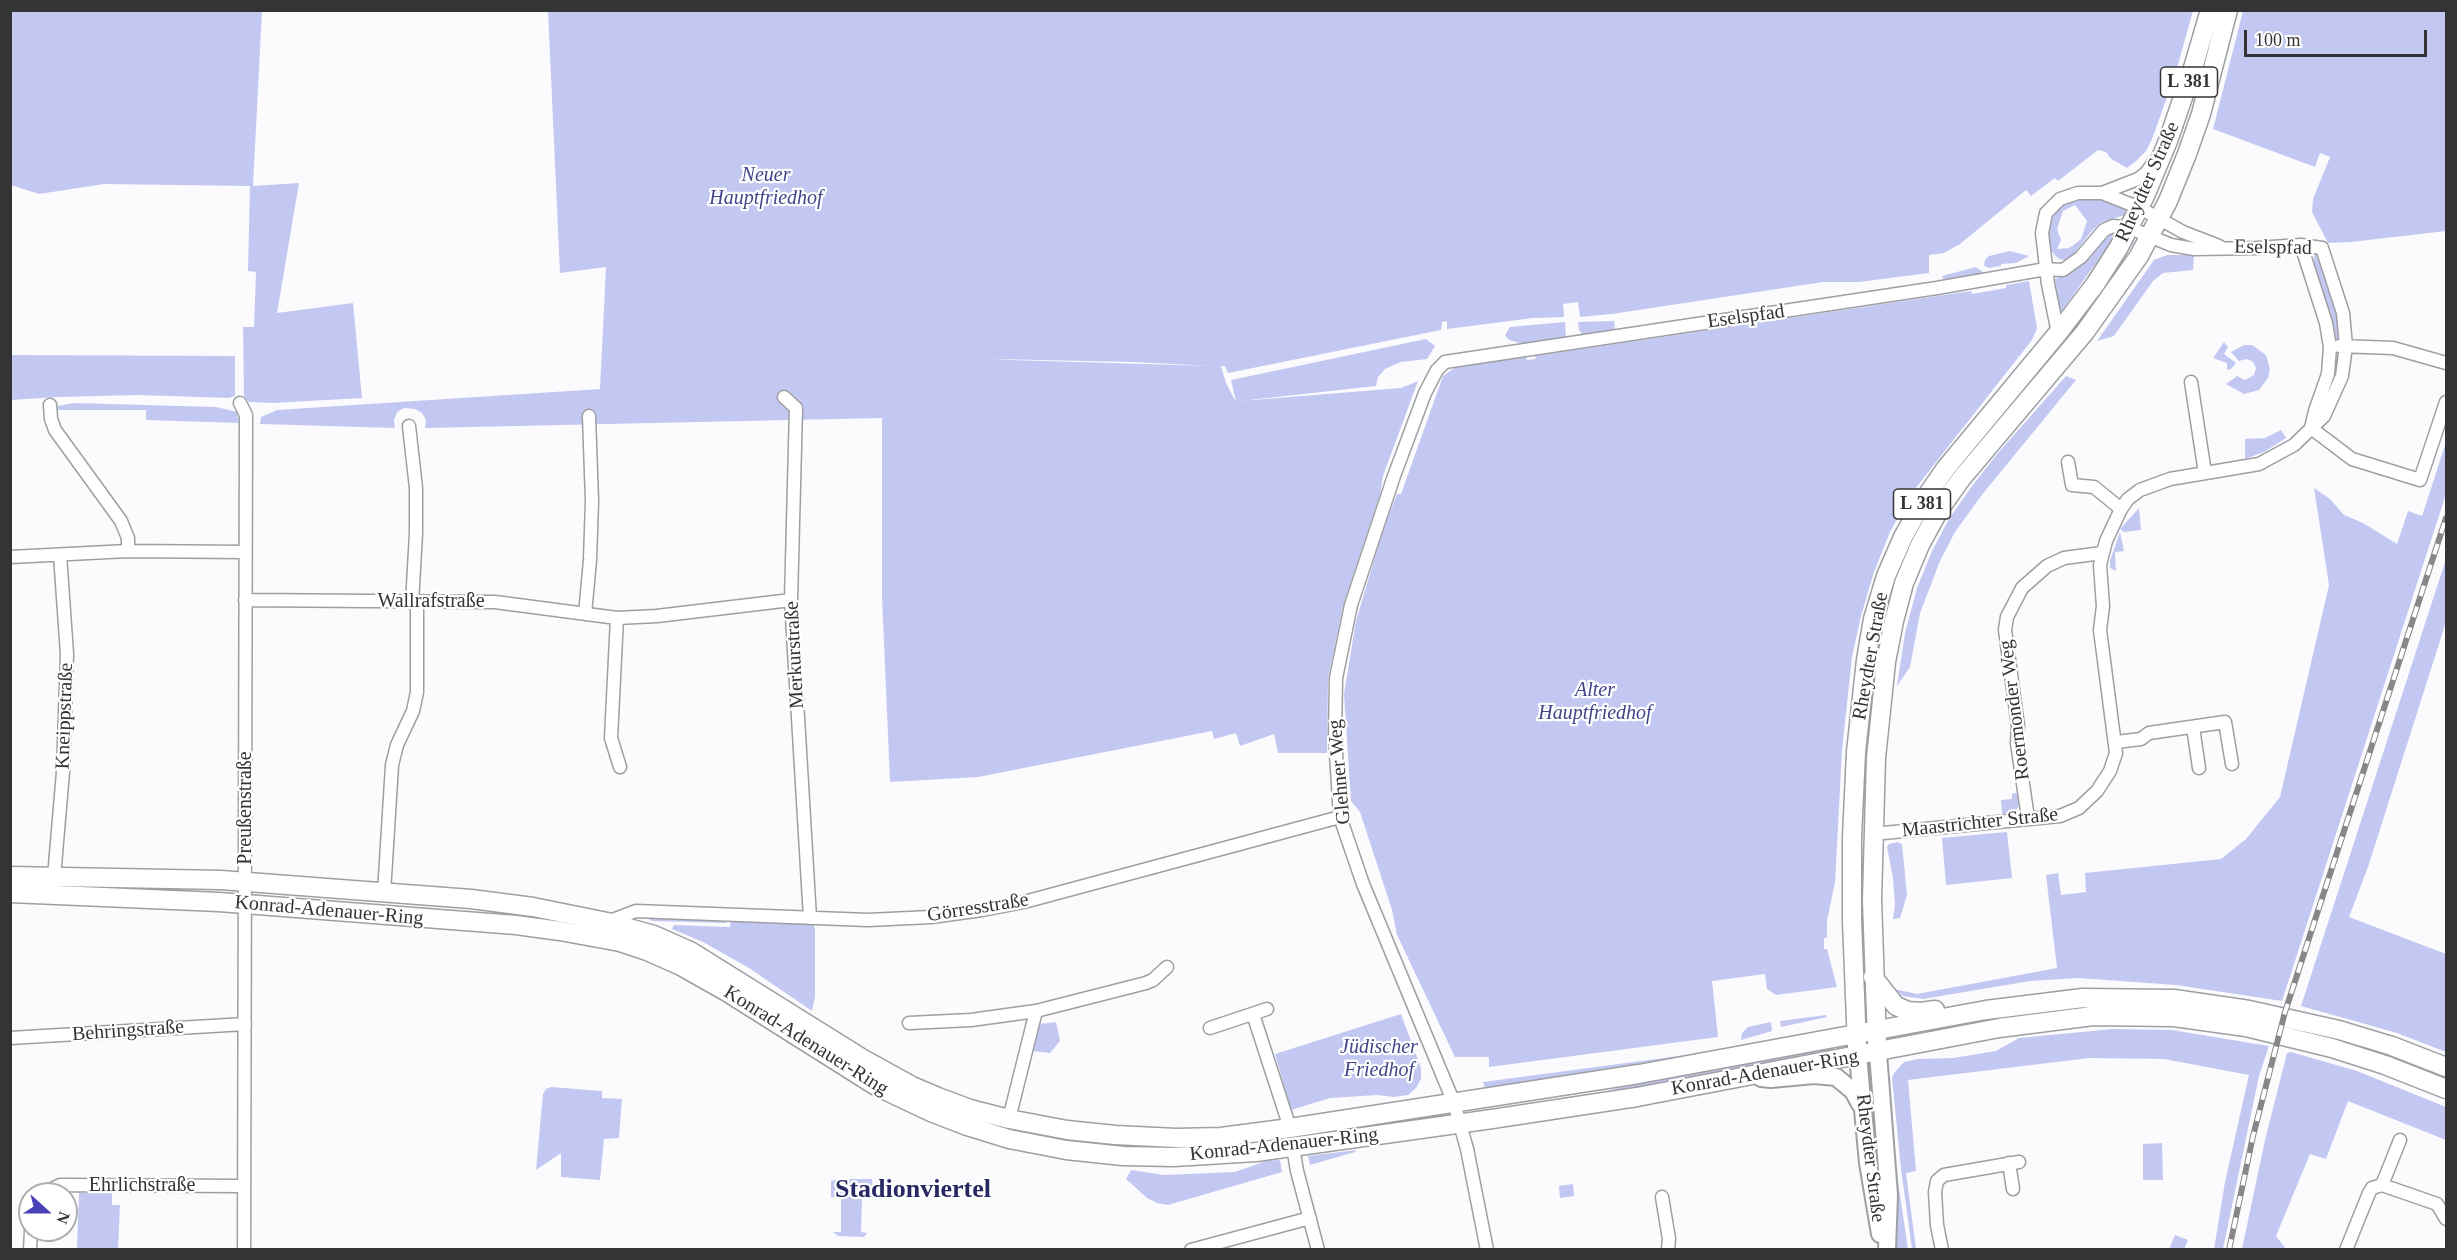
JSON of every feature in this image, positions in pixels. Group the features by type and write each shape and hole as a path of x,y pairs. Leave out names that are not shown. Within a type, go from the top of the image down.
{"main road":[{"name":"Rheydter Straße","path":"1882,1250 1863,1112 1856,1035 1852,838 1860,711 1874,619 1886,576 1903,537 1923,501 1953,459 2058,333 2096,283 2130,228 2168,141 2210,10"},
{"name":"Rheydter Straße","path":"1887,1250 1889,1195 1873,977 1873,834 1877,746 1886,662 1904,583 1920,545 1939,510 1960,479 2085,332 2113,295 2150,236 2187,154 2201,114 2228,10"},
{"name":"Konrad-Adenauer-Ring","path":"10,876 246,882 520,905 606,922 654,935 690,951 862,1059 912,1086 970,1109 1067,1130 1176,1138 1221,1137 1650,1073 1986,1010 2083,998 2174,999 2249,1010 2339,1030 2392,1046 2446,1067"},
{"name":"Konrad-Adenauer-Ring","path":"10,893 137,897 245,904 516,926 560,931 633,946 664,958 713,984 855,1073 901,1099 967,1126 1008,1139 1066,1150 1123,1156 1223,1155 1460,1124 1637,1097 2046,1021 2093,1016 2174,1017 2246,1027 2310,1042 2385,1065 2446,1089"},
{"path":"1873,977 1887,998 1896,1006 1908,1011 1921,1012 1984,1000 2083,998"},
{"path":"1748,1076 1771,1079 1814,1075 1836,1077 1853,1091 1863,1112"}],"street":[{"name":"Eselspfad","path":"2102,193 2127,185 2146,173 2168,141"},
{"name":"Eselspfad","path":"2058,333 2046,269 2043,226 2050,208 2067,196 2090,191 2102,193 2140,208 2183,232 2223,247"},
{"name":"Eselspfad","path":"1445,362 1937,288 2046,269 2063,270 2081,257 2095,238 2110,226 2130,228 2171,245 2194,249 2301,245 2322,248"},
{"path":"2301,245 2326,323 2330,347 2328,374 2314,411 2311,428 2352,459 2420,480 2446,402"},
{"name":"Maastrichter Straße","path":"1873,834 2060,816 2089,800 2110,771 2116,753 2100,630 2103,606 2099,576 2102,553 2121,509 2128,499 2155,483 2205,472 2247,467 2271,459 2294,445 2324,416 2338,390 2345,362 2346,346 2343,313 2322,248"},
{"path":"2330,347 2406,350 2446,363"},
{"name":"Glehner Weg","path":"1445,362 1429,385 1394,476 1355,592 1342,640 1334,708 1341,817 1363,884 1454,1103 1487,1250"},
{"path":"2192,382 2205,472"},
{"name":"Merkurstraße","path":"784,397 796,408 791,600 810,918"},
{"name":"Preußenstraße","path":"240,404 246,416 244,1250"},
{"path":"50,405 55,430 126,530 128,552"},
{"path":"585,614 591,560 592,501 589,416"},
{"path":"384,893 392,765 398,744 413,711 417,692 414,603 416,488 409,426"},
{"path":"2068,462 2072,485 2094,487 2121,509"},
{"path":"10,557 128,552 245,552"},
{"name":"Roermonder Weg","path":"2028,818 2005,630 2007,617 2022,588 2047,566 2064,558 2102,553"},
{"name":"Kneippstraße","path":"54,877 63,772 67,654 60,555"},
{"name":"Wallrafstraße","path":"245,600 495,602 617,618 657,616 791,600"},
{"path":"617,618 611,738 620,767"},
{"path":"2116,742 2141,739 2149,733 2225,722 2232,764"},
{"path":"2193,727 2199,768"},
{"name":"Görresstraße","path":"606,922 636,911 879,920 931,917 982,910 1024,902 1341,817"},
{"path":"909,1023 971,1020 1036,1011 1146,983 1167,967"},
{"path":"1210,1028 1267,1009"},
{"path":"1009,1119 1036,1011"},
{"name":"Konrad-Adenauer-Ring","path":"1253,1014 1290,1128"},
{"name":"Behringstraße","path":"10,1038 245,1024"},
{"path":"2382,1185 2400,1140"},
{"path":"1293,1147 1318,1250"},
{"path":"1942,1250 1937,1225 1935,1192 1937,1181 1944,1175 2014,1163 2013,1189"},
{"name":"Ehrlichstraße","path":"78,1185 244,1186"},
{"path":"2346,1250 2372,1188 2382,1185 2437,1204 2446,1219"},
{"path":"1662,1197 1669,1239 1668,1250"},
{"path":"1191,1250 1310,1218"}],"green space":[{"path":"10,11 262,11 253,186 299,183 277,313 353,303 362,398 273,403 249,402 244,396 243,327 254,327 256,272 248,271 250,186 104,184 39,194 11,185"},
{"name":"Neuer Hauptfriedhof","path":"548,11 2193,11 2175,75 2152,139 2146,151 2136,161 2127,168 2110,158 2106,152 2098,150 2058,181 2055,178 2031,196 2026,190 1960,244 1944,253 1929,255 1929,273 1859,282 1823,282 1580,317 1578,302 1563,304 1564,317 1533,318 1447,329 1447,321 1442,322 1441,330 1228,373 1225,366 1221,366 1226,383 1236,402 1231,380 1426,339 1435,346 1427,359 1401,362 1385,369 1378,377 1376,386 1240,401 1401,388 1418,381 1383,476 1380,495 1343,606 1328,678 1327,753 1278,753 1274,734 1240,746 1236,733 1214,739 1212,731 978,777 890,782 882,597 882,418 425,428 426,420 422,413 415,409 404,408 397,412 394,420 395,428 260,424 261,417 277,410 600,389 606,267 560,273","holes":["992,359 1133,362 1212,366"]},
{"path":"2243,11 2446,11 2446,231 2328,243 2312,212 2313,199 2330,157 2320,153 2315,167 2213,129"},
{"path":"2098,197 2119,205 2126,211 2125,215 2100,223 2073,256 2066,260 2059,259 2050,250 2047,229 2049,219 2060,205 2074,199","holes":["2075,205 2087,221 2081,239 2069,248 2057,249 2061,240 2057,229 2063,211"]},
{"path":"2114,232 2117,234 2107,253 2101,256 2058,316 2055,279 2078,268 2106,236"},
{"path":"2131,240 2134,242 2101,292 2039,376 1967,463 1889,620 1869,1011 1866,1012 1863,929 1866,738 1870,691 1881,617 1899,563 1928,508 1945,484"},
{"path":"2010,251 2029,256 2016,263 1989,268 1984,266 1989,256"},
{"path":"2315,253 2318,253 2339,313 2340,338 2337,340 2334,339 2313,263"},
{"path":"2167,255 2194,255 2193,270 2163,273 2153,281 2114,336 2097,341 2154,260"},
{"path":"1976,267 1984,273 1944,280 1942,276"},
{"name":"Alter Hauptfriedhof","path":"2029,281 2037,328 2032,340 1911,494 1890,532 1874,572 1861,616 1852,657 1842,751 1835,882 1827,921 1827,938 1824,938 1824,949 1827,949 1837,987 1776,995 1767,989 1765,974 1712,981 1718,1037 1489,1067 1489,1057 1455,1057 1397,935 1392,910 1360,812 1351,801 1344,694 1356,621 1383,530 1397,494 1401,494 1443,376 1456,367 1526,357 1527,360 1536,359 1535,356 1971,291 1972,294"},
{"path":"1614,321 1615,330 1583,335 1579,330 1578,322"},
{"path":"1565,322 1566,337 1523,344 1509,340 1505,335 1510,327"},
{"path":"2224,342 2228,347 2224,354 2236,363 2227,370 2227,363 2213,358"},
{"path":"2244,345 2252,345 2266,355 2270,369 2268,378 2259,390 2244,394 2226,384 2237,376 2245,380 2254,375 2256,368 2253,362 2247,359 2239,361 2231,352"},
{"path":"11,355 235,356 235,396 229,398 138,395 11,400"},
{"path":"2066,376 2076,380 1981,496 1955,532 1940,561 1920,613 1910,667 1897,686 1905,633 1917,588 1932,551 1949,519 1998,453"},
{"path":"74,403 216,407 237,412 239,423 146,420 146,410 58,410 58,406"},
{"path":"2281,430 2286,438 2264,452 2245,459 2245,439 2265,438"},
{"path":"2446,442 2446,494 2282,1001 2176,985 2078,978 2030,981 1923,999 1903,996 1894,989 1917,994 2057,968 2046,875 2058,873 2061,895 2086,892 2085,873 2221,859 2246,839 2280,797 2329,585 2314,488 2330,499 2344,515 2363,523 2397,544 2408,511 2422,516"},
{"path":"2139,508 2141,530 2124,532 2120,529"},
{"path":"2120,532 2124,551 2115,552 2116,571 2110,568 2110,561"},
{"path":"2446,559 2446,622 2368,867 2349,917 2446,954 2446,1052 2397,1033 2301,1006"},
{"path":"2016,793 2020,801 2018,808 2012,813 2002,814 2001,800 2012,799 2012,794"},
{"path":"2007,832 2012,878 1946,885 1942,838"},
{"path":"1898,842 1902,844 1907,895 1900,918 1893,919 1895,905 1893,878 1887,847 1889,844"},
{"path":"11,883 136,887 214,893 214,895"},
{"path":"643,917 727,919 726,923 653,921"},
{"path":"731,919 812,923 815,928 815,997 812,1011 749,968 703,942 672,929 674,925 730,927"},
{"path":"2090,1005 2107,1009 1900,1038 1995,1019"},
{"name":"Jüdischer Friedhof","path":"1401,1014 1421,1068 1421,1079 1408,1095 1330,1098 1291,1110 1275,1054"},
{"path":"1826,1015 1827,1017 1781,1027 1780,1021"},
{"path":"1056,1022 1060,1041 1050,1053 1033,1051 1039,1024"},
{"path":"1771,1022 1772,1031 1741,1040 1742,1033 1748,1027"},
{"path":"2113,1029 2172,1030 2269,1046 2259,1076 2223,1249 2214,1249 2225,1182 2249,1075 2164,1059 2089,1058 1908,1080 1916,1171 1906,1173 1916,1249 1912,1249 1892,1078 1904,1062 1918,1059 1953,1058 1996,1051 2019,1038"},
{"path":"1833,1046 1834,1050 1587,1097 1635,1083"},
{"path":"1724,1050 1721,1053 1486,1091 1483,1082"},
{"path":"2291,1052 2357,1071 2446,1107 2446,1140 2348,1101 2326,1159 2310,1154 2276,1236 2286,1249 2242,1249 2265,1140 2287,1053"},
{"path":"551,1087 602,1091 602,1098 622,1099 619,1138 604,1139 600,1180 561,1177 561,1153 536,1170 543,1094"},
{"path":"2162,1143 2163,1180 2143,1180 2143,1144"},
{"path":"1356,1150 1355,1152 1310,1165 1308,1156"},
{"path":"1280,1160 1282,1172 1168,1205 1147,1198 1126,1179 1131,1170 1164,1175 1235,1172 1266,1161"},
{"path":"1895,1174 1897,1174 1908,1249 1892,1250"},
{"path":"872,1179 874,1198 862,1198 861,1232 867,1233 864,1237 838,1236 833,1232 841,1232 841,1198 831,1197 831,1181"},
{"path":"1573,1184 1574,1196 1560,1198 1559,1186"},
{"path":"79,1193 112,1193 112,1205 120,1205 118,1249 77,1249"},
{"path":"2175,1235 2188,1240 2184,1249 2169,1249"}],"railway":[{"path":"2229,1250 2253,1136 2285,1012 2446,518"}],"district":[{"name":"Stadionviertel","path":"913,1190"}]}
